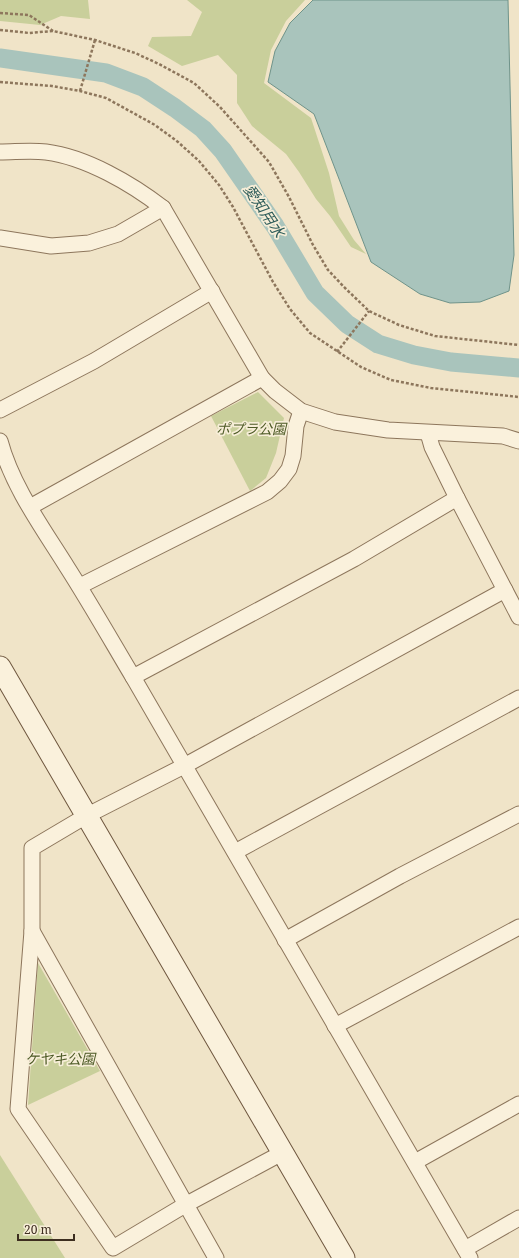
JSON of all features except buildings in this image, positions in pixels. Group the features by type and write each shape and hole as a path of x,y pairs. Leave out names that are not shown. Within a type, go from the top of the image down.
{"street":[{"path":"0,152 45,152 66,156 110,174 146,195 163,208 262,378 275,391 301,411 335,422 388,430 503,436 519,441"},
{"path":"0,238 51,246 89,243 118,234 163,208"},
{"path":"0,410 94,361 212,290"},
{"path":"30,507 262,378"},
{"path":"80,586 267,492 280,481 289,469 293,456 296,426 301,411"},
{"path":"428,433 432,448 519,617"},
{"path":"0,441 5,459 30,507 80,586 468,1253 519,1218"},
{"path":"133,677 354,559 457,498"},
{"path":"282,1153 185,1205 113,1248 18,1109 32,931 32,848 86,816 184,766 505,590"},
{"path":"0,667 344,1258"},
{"path":"235,852 519,698"},
{"path":"285,940 400,876 519,814"},
{"path":"335,1026 519,927"},
{"path":"32,931 216,1258"},
{"path":"415,1162 519,1104"}],"path":[{"path":"0,13 29,14 53,31"},
{"path":"0,30 29,33 53,31 95,40 135,53 194,83 220,107 268,162 289,197 313,245 328,270 370,311 399,325 435,336 519,345"},
{"path":"80,91 95,40"},
{"path":"0,82 52,86 106,98 155,125 178,142 199,162 219,185 273,282 290,309 310,333 361,367 391,380 431,388 519,397"},
{"path":"337,352 370,311"}],"green space":[{"path":"0,0 88,0 90,19 61,16 40,25 0,21"},
{"path":"187,0 305,0 286,21 271,50 264,83 311,118 329,173 339,216 354,240 366,254 351,247 286,154 252,126 237,103 237,75 218,55 182,66 148,46 152,37 191,36 202,12"},
{"name":"ポプラ公園","path":"258,392 284,418 276,453 266,478 250,491 211,416"},
{"name":"ケヤキ公園","path":"38,963 100,1071 28,1105"},
{"path":"0,1155 65,1258 0,1258"}],"water":[{"path":"313,0 508,0 514,255 509,291 480,302 450,303 420,294 371,262 314,114 268,82 275,51 290,23"}],"waterway":[{"name":"愛知用水","path":"0,58 106,73 143,87 203,129 223,151 275,226 315,293 347,324 378,344 414,355 451,362 519,368"}]}
